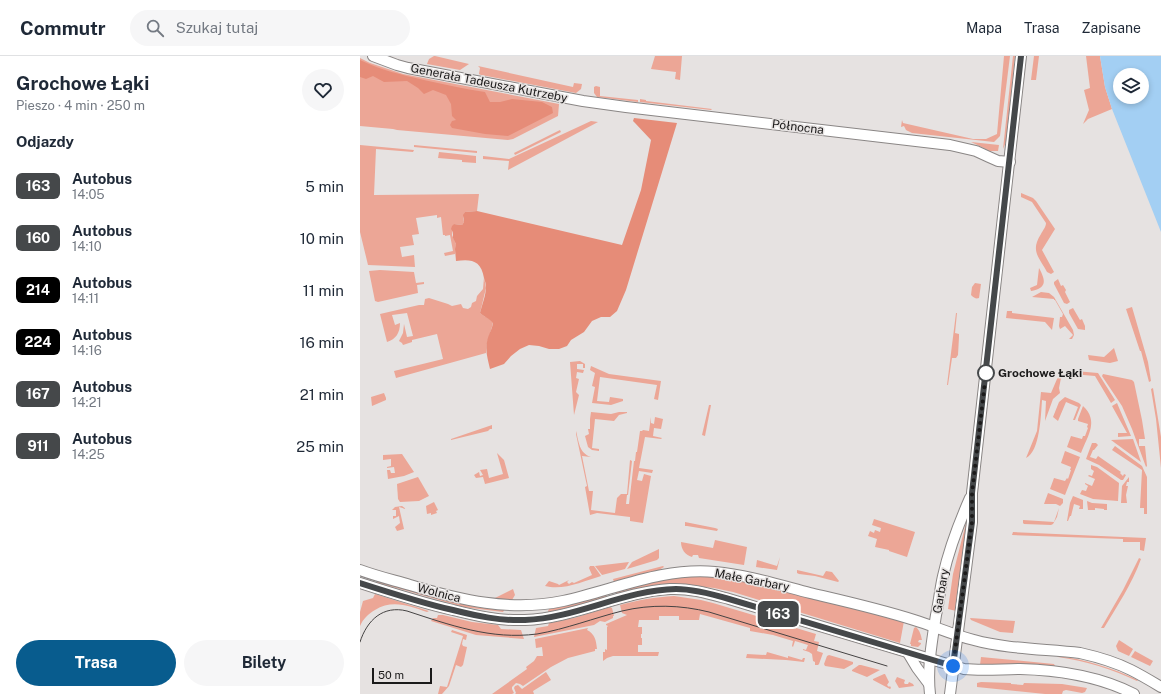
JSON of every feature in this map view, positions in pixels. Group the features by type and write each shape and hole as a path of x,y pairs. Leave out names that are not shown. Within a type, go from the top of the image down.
{"street":[{"name":"Generała Tadeusza Kutrzeby","path":"373,56 408,68 583,101"},
{"name":"Garbary","path":"950,694 972,522 972,493 1021,56"},
{"name":"Północna","path":"583,101 649,110 950,144 976,151 998,161 1010,162"},
{"name":"Garbary","path":"929,689 930,659 942,577 958,525 972,493"},
{"name":"Wolnica","path":"360,570 455,598 489,604 519,605"},
{"name":"Małe Garbary","path":"519,605 547,604 563,601 646,578 668,574 708,571 737,575 785,586 895,614 980,642 1080,653 1101,658 1126,668 1161,687"},
{"name":"Wolnica","path":"360,583 476,616 505,620 524,620"},
{"name":"Małe Garbary","path":"524,620 550,618 647,592 682,589 702,592 729,599 953,666 973,670 1044,670 1070,673 1096,679 1134,694"},
{"path":"908,653 929,689"}],"shaded area":[{"path":"434,56 469,64 460,70 427,64 429,59"},
{"path":"655,56 682,56 680,80 675,79 676,72 651,69"},
{"path":"1004,56 1010,56 1000,136 994,142 912,133 906,130 904,126 901,127 902,120 903,123 973,139 986,139 997,134"},
{"path":"1013,56 1015,56 1006,142 1003,149"},
{"path":"1034,56 1039,56 1036,80 1031,80"},
{"path":"1086,56 1100,56 1105,87 1112,109 1088,119 1083,124 1089,110 1084,90 1090,88"},
{"path":"360,58 403,74 559,104 558,116 513,139 508,140 360,126"},
{"path":"360,60 376,67 400,74 485,92 490,102 500,102 512,99 542,102 552,107 553,113 508,136 485,134 452,128 450,125 452,121 456,120 452,116 451,104 446,95 433,90 424,94 407,81 384,82 373,76 366,79 360,77"},
{"path":"478,66 573,87 574,83 582,84 581,89 576,93 481,75 479,74 480,68"},
{"path":"594,87 600,87 600,96 638,100 638,102 597,97 594,93"},
{"path":"640,99 646,101 712,109 640,102"},
{"path":"634,118 677,123 626,290 617,311 610,317 601,317 592,321 584,332 571,340 567,346 559,349 549,349 529,345 520,349 504,364 490,369 486,345 493,323 480,313 486,287 483,272 478,264 474,262 466,260 456,261 456,244 451,229 452,226 454,224 462,225 464,222 463,215 465,212 477,211 622,245 641,190 651,140 633,121"},
{"path":"591,121 598,122 508,170 509,161 483,159 483,156 509,159"},
{"path":"560,130 561,132 515,155 514,153"},
{"path":"971,142 999,145 998,151 990,151"},
{"path":"360,145 414,150 413,152 376,149 374,195 479,194 477,211 465,212 463,218 464,222 462,225 454,224 452,235 456,244 455,254 445,256 444,253 453,251 450,235 443,235 441,217 437,218 437,215 416,218 419,234 412,235 414,245 400,247 402,257 414,255 415,267 368,265 360,232"},
{"path":"414,145 477,151 477,153 414,147"},
{"path":"439,152 476,156 476,163 438,158"},
{"path":"1021,193 1033,198 1036,201 1055,229 1042,250 1054,272 1051,274 1047,272 1036,250 1036,245 1046,223 1032,202 1021,197"},
{"path":"1039,268 1044,283 1040,288 1031,291 1030,288 1037,285"},
{"path":"380,270 414,272 416,283 424,282 424,284 417,285 418,293 378,302 375,301 369,271"},
{"path":"484,277 486,288 480,313 493,322 486,353 396,378 394,371 443,359 437,334 412,340 412,342 403,345 399,341 403,333 404,324 407,337 413,336 407,313 392,315 395,325 400,323 399,330 393,339 387,342 380,314 424,305 425,299 429,298 452,306 461,304 463,308 468,309 471,307 472,303 476,301 477,296 483,289"},
{"path":"1058,279 1061,286 1063,285 1066,290 1065,292 1070,302 1067,304 1064,303 1054,284 1054,282"},
{"path":"975,283 981,284 979,298 975,298 971,295 972,287"},
{"path":"1041,292 1049,293 1054,297 1073,330 1074,335 1072,339 1069,339 1073,335 1065,326 1060,329 1060,317 1062,317 1063,314 1055,300 1032,297"},
{"path":"1132,307 1148,362 1151,381 1149,382 1141,351 1126,309"},
{"path":"1073,308 1080,320 1082,319 1085,330 1078,329 1069,313 1069,310"},
{"path":"1007,311 1012,311 1012,313 1054,318 1052,330 1045,322 1006,318"},
{"path":"956,313 955,333 959,334 958,355 956,358 952,358 947,385"},
{"path":"1114,348 1118,361 1110,363 1089,360 1088,355 1104,357"},
{"path":"580,361 585,364 585,368 583,368 583,364 577,364 577,369 584,370 583,373 577,372 576,378 579,379 576,392 579,395 574,415 570,362"},
{"path":"591,366 609,374 661,381 658,400 654,399 657,385 600,377 597,401 609,402 610,397 623,399 623,401 611,405 592,403 595,387 592,386 595,373 590,370"},
{"path":"1075,371 1098,373 1115,400 1111,403 1095,376 1072,374"},
{"path":"1103,374 1132,380 1134,382 1145,439 1139,439 1139,446 1145,446 1146,467 1122,406 1102,376"},
{"path":"1059,377 1061,378 1059,388 1060,393 1053,399 1045,421 1046,401 1042,400 1037,441 1031,454 1026,458 1037,431 1041,392 1051,393"},
{"path":"1153,388 1161,437 1161,468 1151,389"},
{"path":"384,393 386,400 372,406 371,397"},
{"path":"1065,397 1081,405 1075,420 1073,420 1078,407 1066,402 1058,421 1053,417 1059,402"},
{"path":"1117,403 1131,436 1118,437 1118,433 1127,433 1112,406"},
{"path":"709,405 711,405 705,436 702,435"},
{"path":"1083,406 1090,417 1091,428 1081,453 1067,447 1071,436 1082,439 1083,436 1085,436 1088,424 1078,421"},
{"path":"591,412 611,414 627,412 619,415 614,421 595,419 592,448 599,449 599,451 592,450 588,447 585,436 589,434 588,429 590,429"},
{"path":"651,417 651,423 654,424 655,417 663,419 661,429 654,428 653,436 662,438 645,437 639,468 653,470 652,473 639,471 637,480 642,481 644,474 651,476 643,523 630,521 630,517 597,513 590,515 585,487 587,486 576,431 582,450 591,457 582,456 589,491 593,491 591,510 615,513 617,498 621,494 627,494 630,460 632,461 626,504 629,504 634,461 640,431 649,431"},
{"path":"492,425 492,429 488,431 451,440 451,439"},
{"path":"1133,439 1141,462 1111,440"},
{"path":"1092,443 1096,443 1098,445 1093,450 1090,457 1096,459 1098,456 1121,472 1120,473 1123,476 1124,474 1126,475 1123,480 1086,459"},
{"path":"1115,446 1142,466 1147,477 1147,514 1144,514 1144,508 1140,508 1142,470 1112,450"},
{"path":"1065,451 1080,457 1065,495 1050,489 1054,478 1065,481 1067,478 1068,479 1071,467 1061,463"},
{"path":"497,453 504,460 509,478 485,484 483,477 476,478 474,475 479,472 480,476 483,475 480,470 487,469 489,478 503,474"},
{"path":"402,454 414,472 404,476 388,479 387,470 390,470 391,473 395,473 394,467 387,468 391,466 391,459 383,460 383,455"},
{"path":"1091,465 1097,467 1119,483 1118,501 1093,499 1080,494 1082,490 1086,491 1088,486 1085,483 1092,486 1095,479 1088,476 1092,476 1094,471 1091,469"},
{"path":"418,477 429,496 419,501 400,502 398,499 397,484"},
{"path":"1129,477 1129,482 1127,482 1126,486 1128,486 1126,495 1127,503 1121,503 1122,486"},
{"path":"1048,493 1063,499 1063,503 1060,506 1056,504 1044,504"},
{"path":"1073,496 1083,500 1083,509 1079,509 1080,506 1074,504 1071,516 1067,521 1070,503"},
{"path":"1087,501 1092,503 1107,504 1107,510 1095,508 1095,510 1088,510"},
{"path":"434,502 438,510 436,511 437,513 431,515 431,513 427,514 426,506"},
{"path":"402,506 406,509 399,507 404,529 397,531 395,527 400,523 399,516 393,519 393,516 396,516 396,510 392,510 395,507"},
{"path":"1059,508 1057,517 1053,524 1051,525 1023,523 1023,520 1054,522"},
{"path":"874,519 915,532 907,557 889,550 875,547 877,539 868,536 870,531 874,533 875,530 880,532 881,528 872,525"},
{"path":"967,519 956,611 948,609 953,574"},
{"path":"685,522 718,529 717,531 685,526"},
{"path":"1013,532 1146,538 1144,551 1140,550 1140,542 1123,542 1123,539 1012,535"},
{"path":"715,540 747,547 744,565 699,558 698,555 693,555 692,557 685,553 681,545 681,542 713,548"},
{"path":"659,549 659,558 657,560 627,569 632,562"},
{"path":"780,557 777,570 756,567 757,560 777,566"},
{"path":"1139,558 1141,559 1129,586 1104,628 1101,628 1123,590"},
{"path":"629,562 625,569 602,575 595,566"},
{"path":"590,566 594,566 601,576 581,583 566,586 545,586 549,581 559,585 569,580 567,582 569,584 592,575 589,568"},
{"path":"663,566 664,567 659,570 614,582 613,579"},
{"path":"797,570 823,576 826,571 832,572 839,581 799,574 797,573"},
{"path":"706,575 781,589 904,621 900,643 733,592 714,588 684,585 617,596 615,591 671,577"},
{"path":"378,580 462,604 481,608 505,609 503,612 463,607 377,583"},
{"path":"513,589 515,595 512,600 494,599 495,598"},
{"path":"375,594 429,611 427,612 401,605 388,605 370,613 360,626 360,612 363,601 373,598"},
{"path":"606,594 607,598 568,610 548,613 549,609"},
{"path":"674,596 713,603 816,634 814,641 819,642 817,651 823,653 819,664 815,665 812,654 803,650 806,650 808,645 795,641 793,647 793,641 773,635 750,631 750,628 700,614 699,620 679,620 679,616 659,616 659,620 639,620 638,627 642,627 642,645 638,645 638,652 659,652 658,656 613,656 603,661 603,652 605,652 605,649 607,650 608,626 606,624 627,615 622,613 620,605 647,599"},
{"path":"610,607 612,608 614,616 605,622 600,621 594,625 534,637 536,628 548,626 549,623 574,618"},
{"path":"438,615 472,622 498,625 501,629 521,630 524,639 476,635 431,621 433,618 437,618"},
{"path":"970,618 1015,621 1013,633 1000,632 971,620"},
{"path":"916,627 922,640 919,640 918,642 921,644 918,647 911,646 910,644 914,628"},
{"path":"588,628 587,630 592,633 596,640 597,649 595,649 595,651 568,658 551,667 523,686 516,683 512,687 514,693 512,694 492,694 527,669 526,667 534,661 537,656 543,656 542,647 536,648 535,639"},
{"path":"452,630 467,635 466,640 463,639 462,644 463,646 467,647 463,665 461,667 456,665 449,686 442,694 438,694 440,686 447,687 463,636 451,632"},
{"path":"1119,640 1133,649 1129,656 1118,651 1116,646"},
{"path":"1135,651 1153,661 1150,666 1131,657"},
{"path":"767,652 788,658 788,656 802,660 805,658 804,662 746,658 747,654 766,655"},
{"path":"829,655 853,662 853,664 844,669 825,666 824,664 827,656"},
{"path":"1057,656 1078,659 1118,672 1138,680 1137,681 1099,666"},
{"path":"981,657 1054,664 1055,666 1025,664 980,665"},
{"path":"859,665 880,670 867,677 852,671"},
{"path":"546,672 551,680 533,691 534,694 515,694 515,686 518,685 522,689"},
{"path":"884,674 889,682 887,685 889,687 890,686 890,689 873,680"},
{"path":"897,677 905,680 905,684 908,684 909,682 914,686 899,688 895,681"},
{"path":"977,683 1023,685 1024,683 1062,684 1087,688 1085,692 1082,693 1066,690 1063,691 1062,694 1045,694 977,687"}],"water":[{"path":"1100,56 1161,56 1161,232 1112,109 1105,87"}],"tram line":[{"path":"360,642 363,634 372,621 383,612 391,610 407,611 471,630 503,635 520,635 548,632 622,611 644,607 666,606 709,612 887,666"}],"bus line":[{"name":"163","path":"360,583 440,607 476,616 505,620 550,618 653,591 677,589 702,592 953,666 972,522 972,493 1021,56"}],"place":[{"name":"Grochowe Łąki","path":"986,373"}],"route":[{"path":"953,666 972,522 972,493 986,373"}]}
